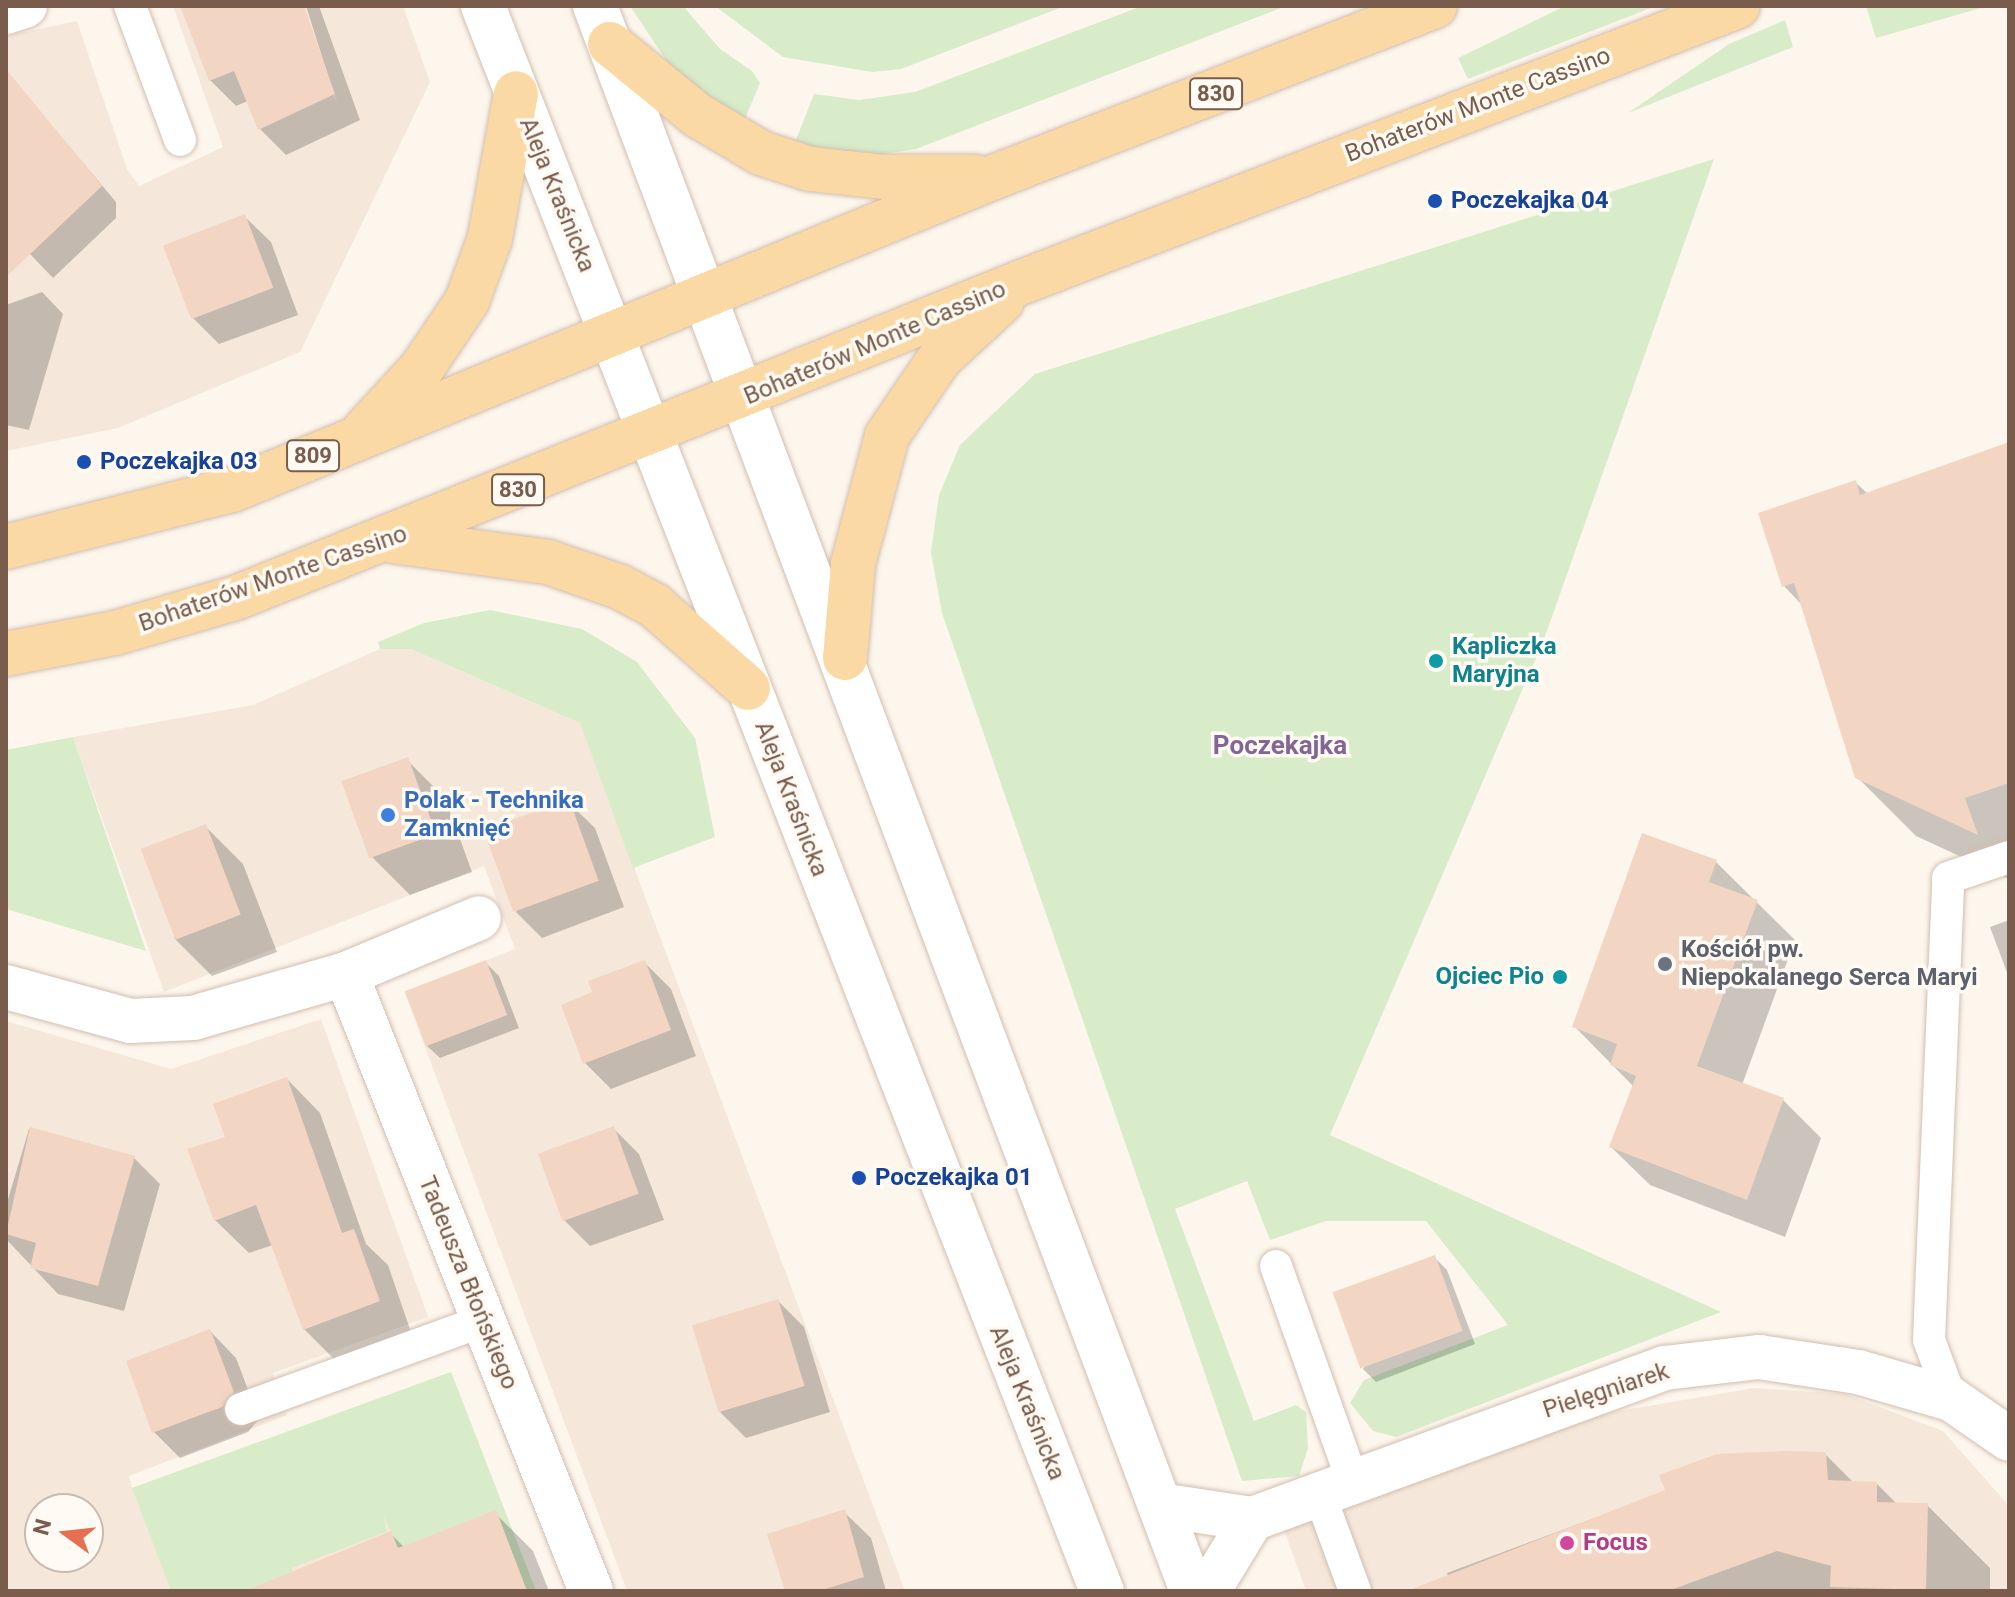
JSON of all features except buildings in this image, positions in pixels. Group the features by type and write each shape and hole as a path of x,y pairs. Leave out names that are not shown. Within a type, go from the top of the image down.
{"main road":[{"path":"6,12 25,6"},
{"name":"Aleja Kraśnicka","path":"483,6 1102,1591"},
{"name":"830","path":"708,297 994,177 1435,6"},
{"name":"Bohaterów Monte Cassino","path":"6,654 184,616 387,540 649,436 1022,282 1738,6"},
{"path":"603,25 697,115 761,153 810,169 884,177 994,177"},
{"path":"603,25 845,658 1192,1591"},
{"path":"359,437 422,368 467,301 490,238 516,93"},
{"path":"845,658 853,564 887,436 940,358 1022,282"},
{"name":"809","path":"6,547 162,513 613,339 708,297"},
{"path":"387,540 548,562 620,587 655,606 748,688"},
{"path":"6,987 130,1021 193,1018 346,974 479,918"},
{"name":"Tadeusza Błońskiego","path":"346,974 591,1591"},
{"name":"Pielęgniarek","path":"1160,1505 1252,1519 1665,1368 1759,1357 1796,1361 1951,1399 2009,1439"},
{"path":"1208,1591 1252,1519"}],"lane":[{"path":"130,6 180,140"},
{"path":"1951,1399 1929,1340 1948,878 2009,857"},
{"path":"1276,1266 1336,1487 1355,1591"},
{"path":"241,1409 483,1321"}],"shaded area":[{"path":"173,6 403,6 430,82 300,352 118,428 6,451 6,36 77,21 127,169 139,186 223,147"},
{"path":"380,649 411,649 580,723 905,1591 627,1591 405,993 515,949 484,866 164,992 73,737 253,705"},
{"path":"321,1019 428,1317 273,1373 287,1415 129,1476 132,1488 451,1372 536,1591 6,1591 6,1021 171,1069"},
{"path":"1754,1388 1845,1394 1943,1431 2009,1506 2009,1591 1306,1591 1284,1530 1601,1414"}],"green space":[{"path":"630,6 683,6 720,49 752,71 760,83 742,126 678,78"},
{"path":"715,6 1065,6 901,69 872,72 783,57"},
{"path":"1142,6 1286,6 916,149 877,155 794,145 814,94 859,100 915,92"},
{"path":"1565,6 1656,6 1468,79 1458,58"},
{"path":"1866,6 1988,6 1876,38"},
{"path":"1785,20 1793,47 1628,113 1729,44"},
{"path":"1714,159 1543,642 1330,1135 1721,1312 1396,1437 1373,1431 1350,1403 1364,1380 1508,1325 1426,1221 1326,1221 1270,1240 1247,1181 1175,1209 1254,1421 1296,1405 1306,1412 1308,1448 1299,1476 1242,1481 942,613 931,552 939,495 960,445 1035,374"},
{"path":"490,610 582,629 637,662 695,738 715,837 633,868 580,723 411,649 380,649 378,642 424,623"},
{"path":"73,737 146,951 6,909 6,750"},
{"path":"451,1372 536,1591 527,1591 495,1511 398,1548 384,1516 386,1532 292,1568 294,1576 256,1591 171,1591 132,1488"}],"place":[{"name":"Poczekajka 04","path":"1435,201"},
{"name":"Poczekajka 03","path":"84,462"},
{"name":"Kapliczka Maryjna","path":"1436,661"},
{"name":"Polak - Technika Zamknięć","path":"388,815"},
{"name":"Kościół pw. Niepokalanego Serca Maryi","path":"1665,964"},
{"name":"Ojciec Pio","path":"1560,977"},
{"name":"Poczekajka 01","path":"859,1178"},
{"name":"Focus","path":"1567,1543"}],"district":[{"name":"Poczekajka","path":"1280,746"}]}
